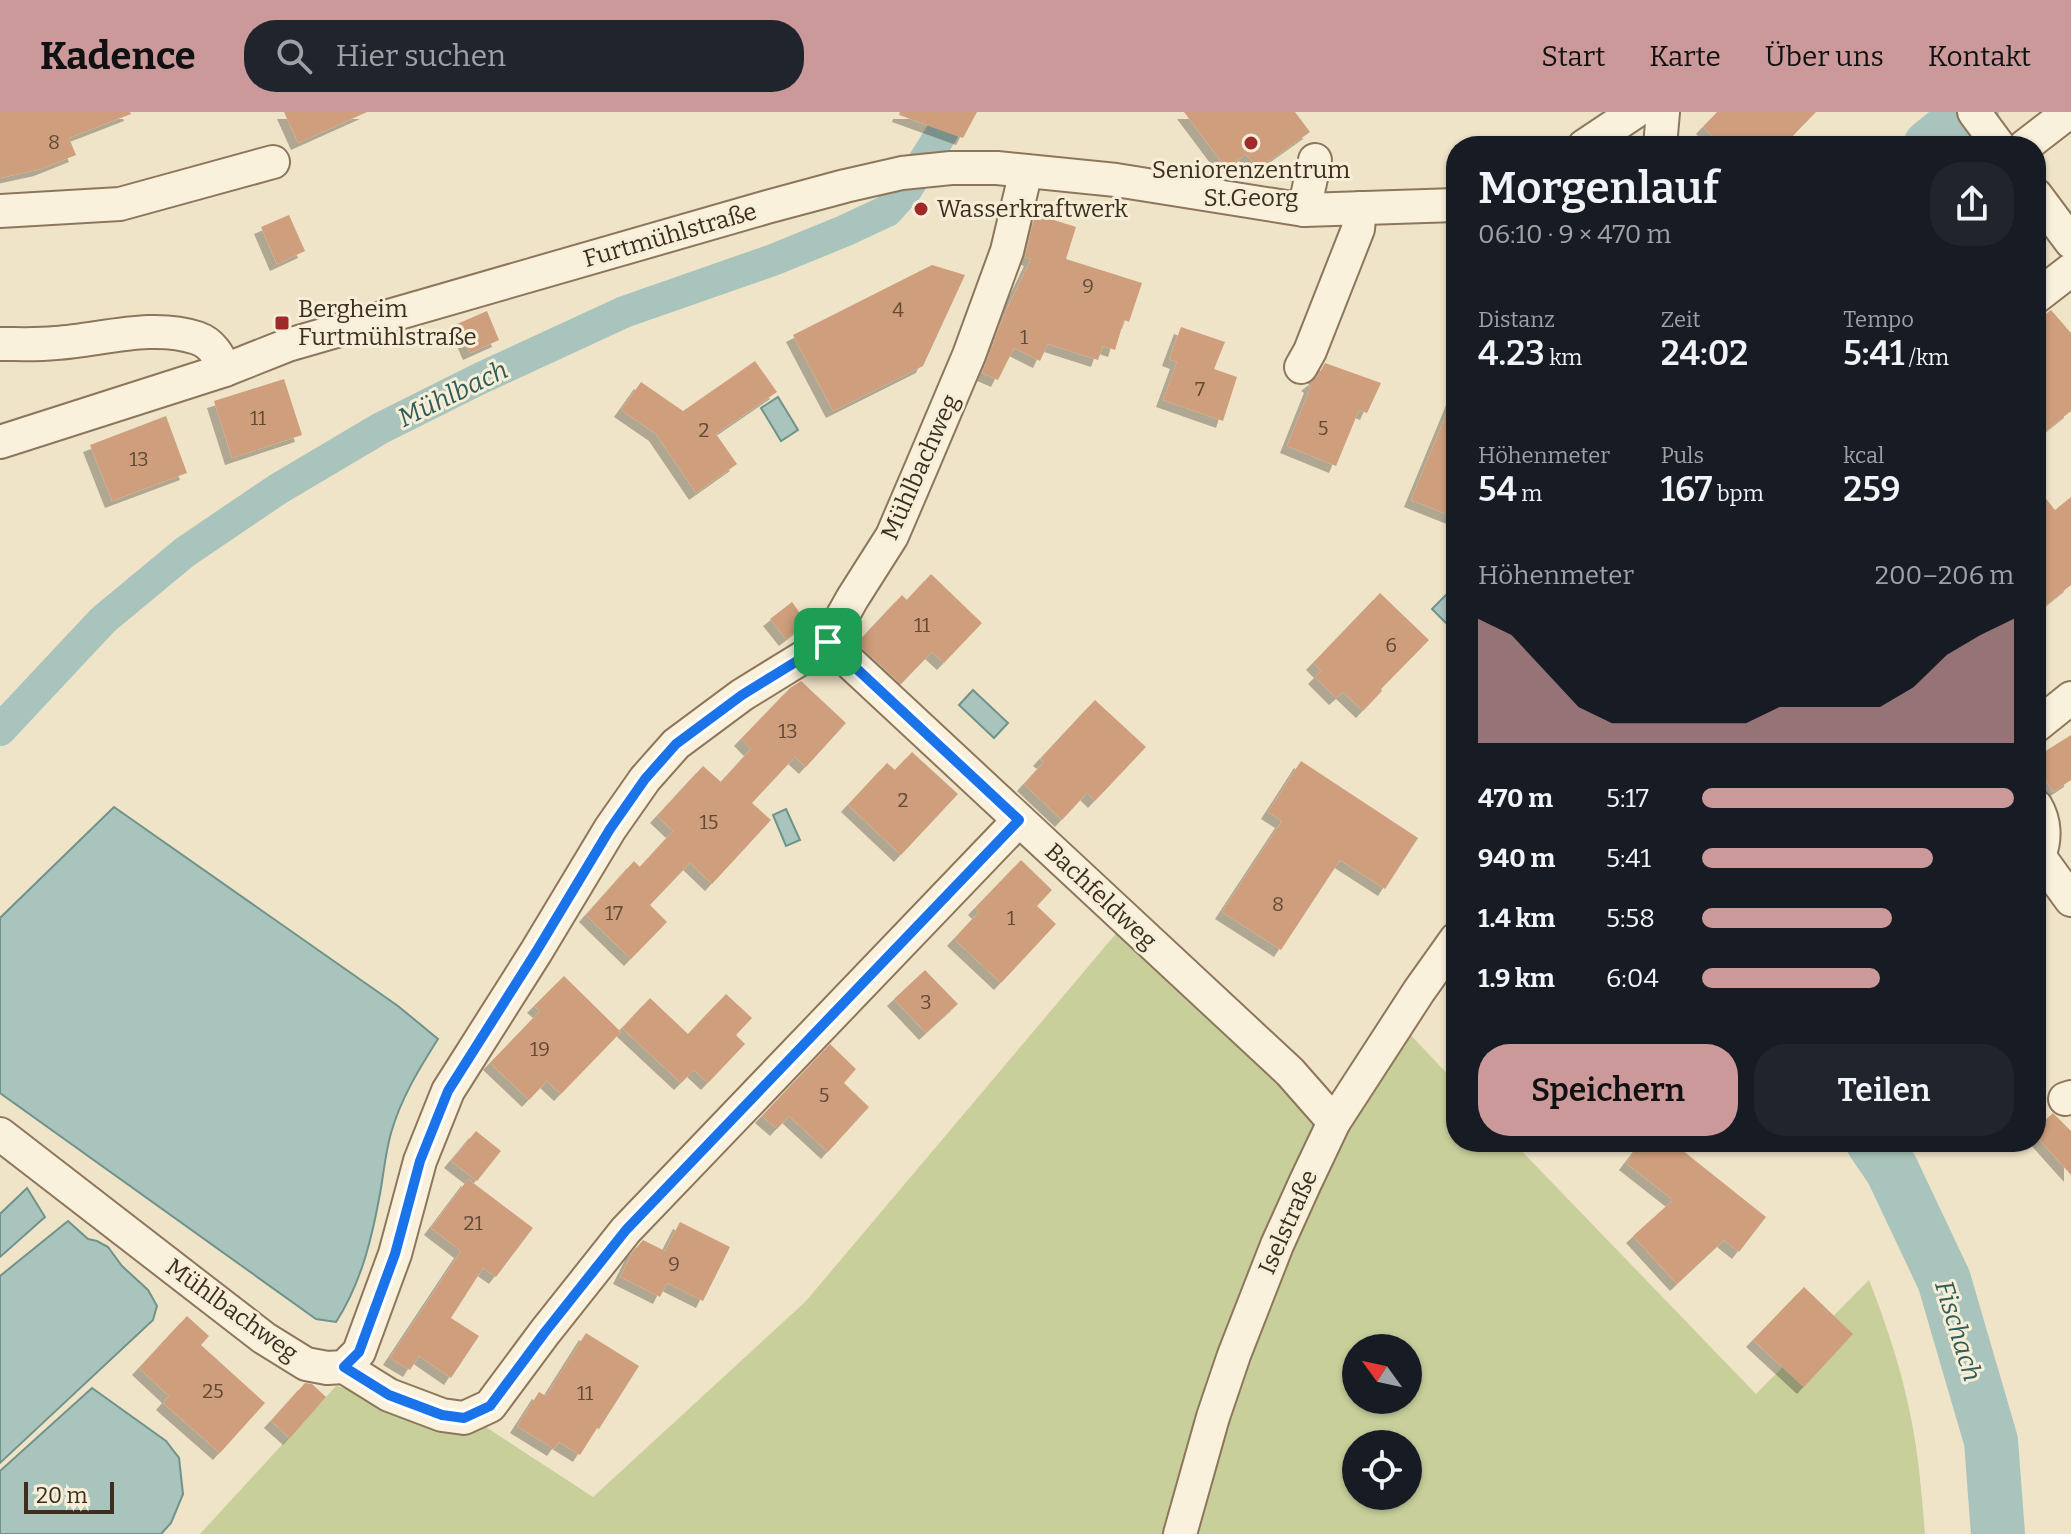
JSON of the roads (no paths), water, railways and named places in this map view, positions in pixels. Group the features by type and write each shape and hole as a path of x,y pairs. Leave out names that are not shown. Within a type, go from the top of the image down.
{"street":[{"path":"1599,136 1635,112"},
{"path":"1661,136 1663,112"},
{"path":"1974,112 1992,136"},
{"path":"2038,136 2069,112"},
{"path":"1304,210 1315,160"},
{"path":"0,211 120,204 273,162"},
{"name":"Furtmühlstraße","path":"0,442 225,370 288,345 767,207 902,173 951,168 997,168 1116,180 1304,210 1446,205"},
{"name":"Mühlbachweg","path":"0,1134 264,1338 306,1364 344,1367 359,1352 395,1254 420,1161 448,1091 610,829 645,779 676,744 742,695 828,642 892,536 969,355 1007,251 1026,171"},
{"path":"1301,367 1358,229 1360,208"},
{"path":"2046,208 2071,242"},
{"path":"2046,289 2071,270"},
{"path":"0,344 54,343 148,332 175,334 200,339 218,353 225,370"},
{"name":"Bachfeldweg","path":"828,642 1290,1072 1334,1122"},
{"path":"2046,718 2071,698"},
{"path":"344,1367 389,1395 442,1415 464,1418 490,1406 626,1230 1019,820"},
{"path":"2046,867 2071,900"},
{"name":"Iselstraße","path":"1180,1534 1213,1417 1277,1245 1334,1122 1446,953"}],"water":[{"path":"778,397 798,430 781,441 761,408"},
{"path":"1446,595 1446,623 1432,609"},
{"path":"973,690 1008,723 994,738 959,705"},
{"path":"114,807 398,1006 438,1039 411,1084 395,1120 370,1240 353,1291 336,1322 316,1319 0,1093 0,918"},
{"path":"786,809 800,840 786,846 773,815"},
{"path":"27,1188 45,1217 0,1257 0,1214"},
{"path":"68,1221 88,1239 108,1247 122,1266 148,1290 157,1306 153,1320 0,1463 0,1276"},
{"path":"92,1388 166,1441 179,1458 183,1494 171,1523 161,1534 0,1534 0,1471"}],"waterway":[{"name":"Fischach","path":"1942,136 1972,112"},
{"name":"Mühlbach","path":"0,730 103,620 185,552 278,489 381,428 624,312 773,260 887,211 906,190 943,131"},
{"name":"Fischach","path":"1880,1152 1892,1170 1944,1280 1991,1441 1998,1534"}],"place":[{"name":"Seniorenzentrum St.Georg","path":"1251,143"},
{"name":"Wasserkraftwerk","path":"921,209"},
{"name":"Bergheim Furtmühlstraße","path":"282,323"}]}
